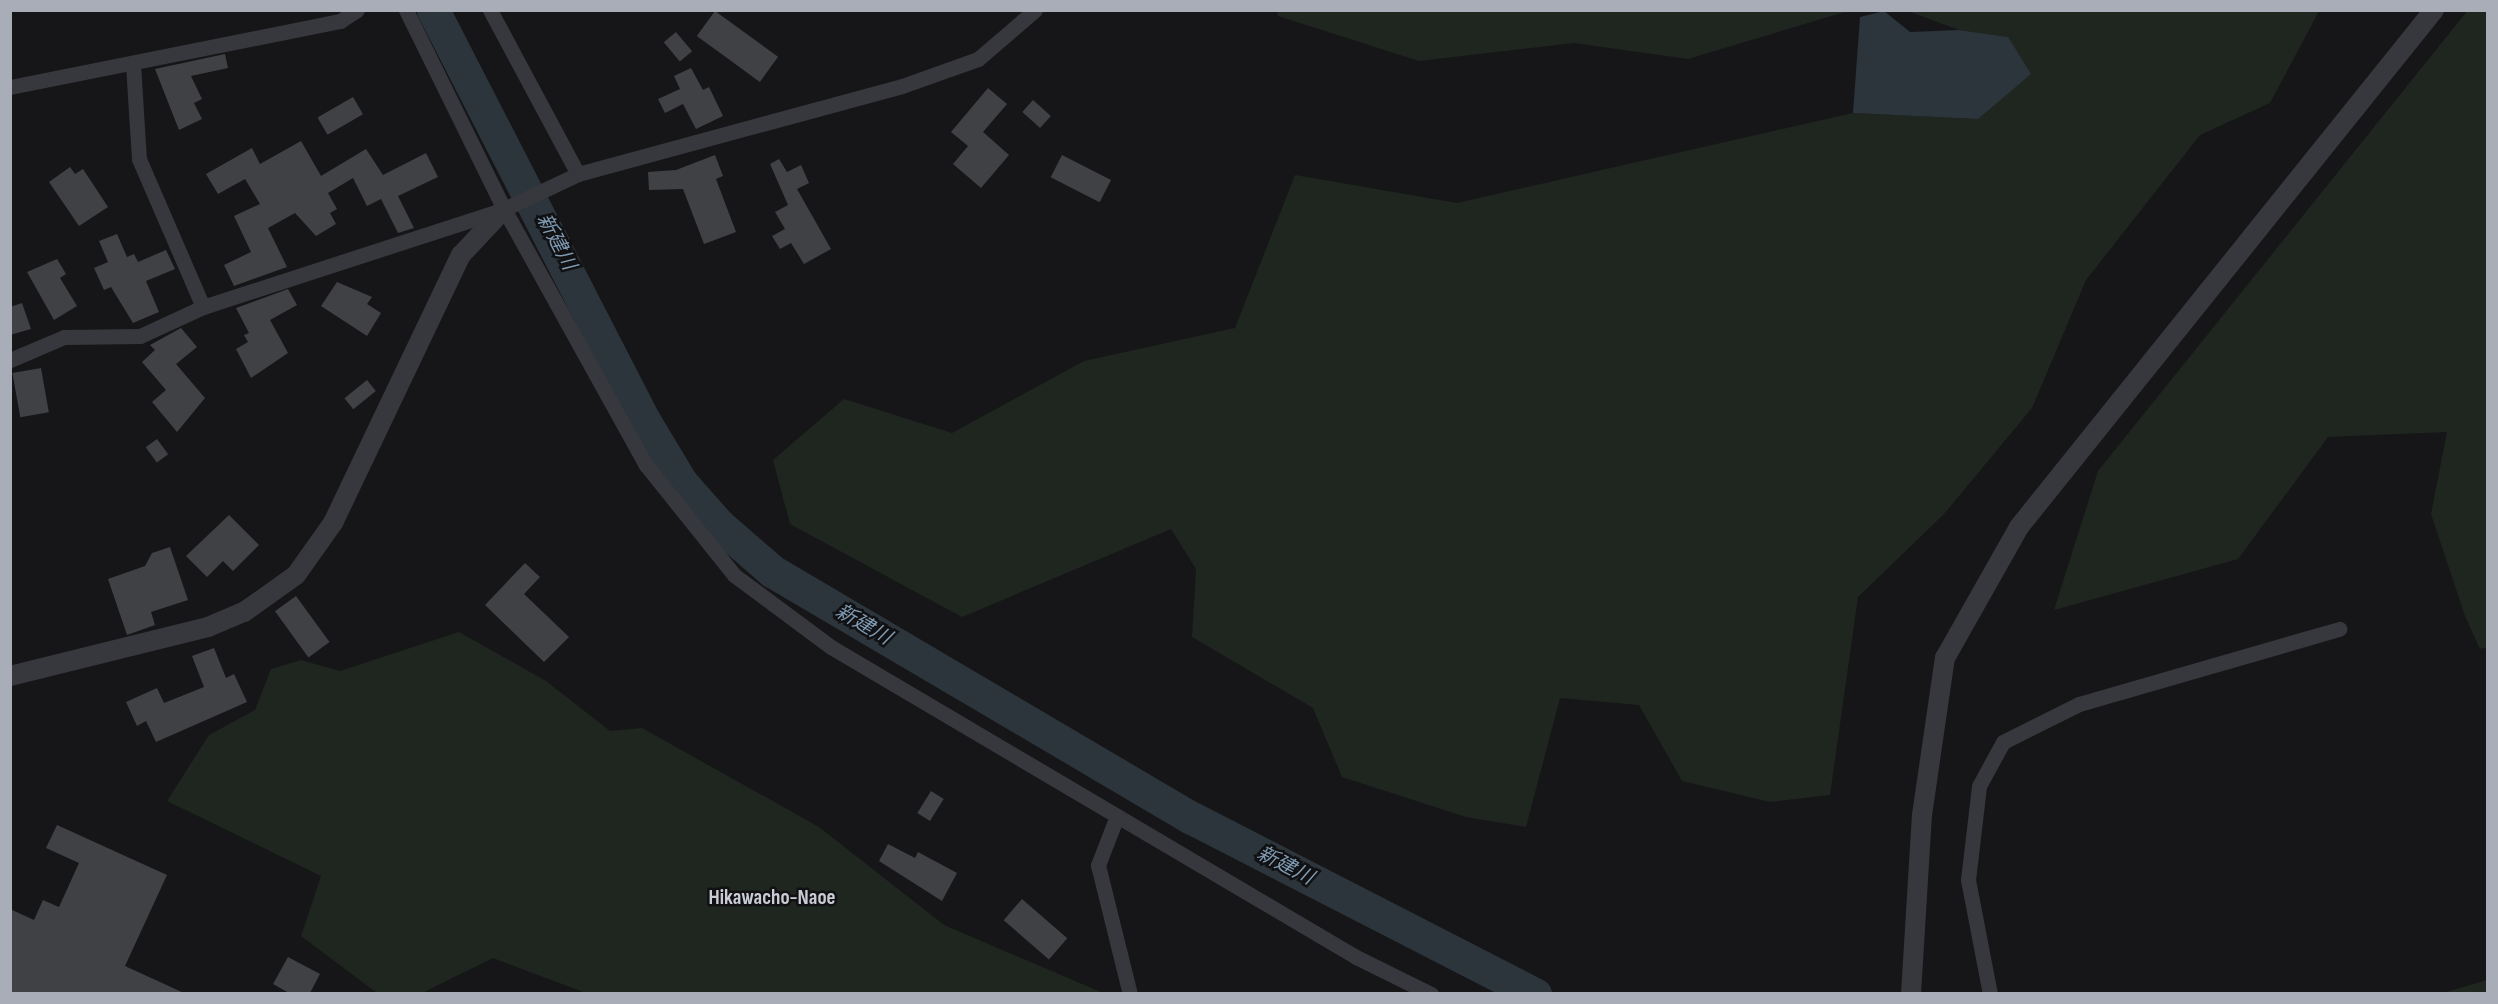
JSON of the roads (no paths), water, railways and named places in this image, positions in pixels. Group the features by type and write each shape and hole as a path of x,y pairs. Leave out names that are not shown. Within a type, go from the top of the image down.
{"street":[{"path":"10,87 340,21 357,10"},
{"path":"406,10 646,465 734,575 831,647 1356,957 1431,993"},
{"path":"490,10 574,177"},
{"path":"10,360 64,337 140,336 203,307 508,207 574,177 903,86 978,59 1035,10"},
{"path":"1911,993 1922,815 1945,658 2019,527 2434,10"},
{"path":"134,64 139,159 203,307"},
{"path":"10,676 208,627 244,612 296,576 333,523 461,255 508,207"},
{"path":"1990,993 1968,880 1979,786 2003,742 2079,704 2339,629"},
{"path":"1117,816 1098,865 1130,993"}],"waterway":[{"name":"新建川","path":"433,10 645,422 681,482 718,524 772,571 1192,818 1535,994"}],"district":[{"name":"Hikawacho-Naoe","path":"772,898"}]}
